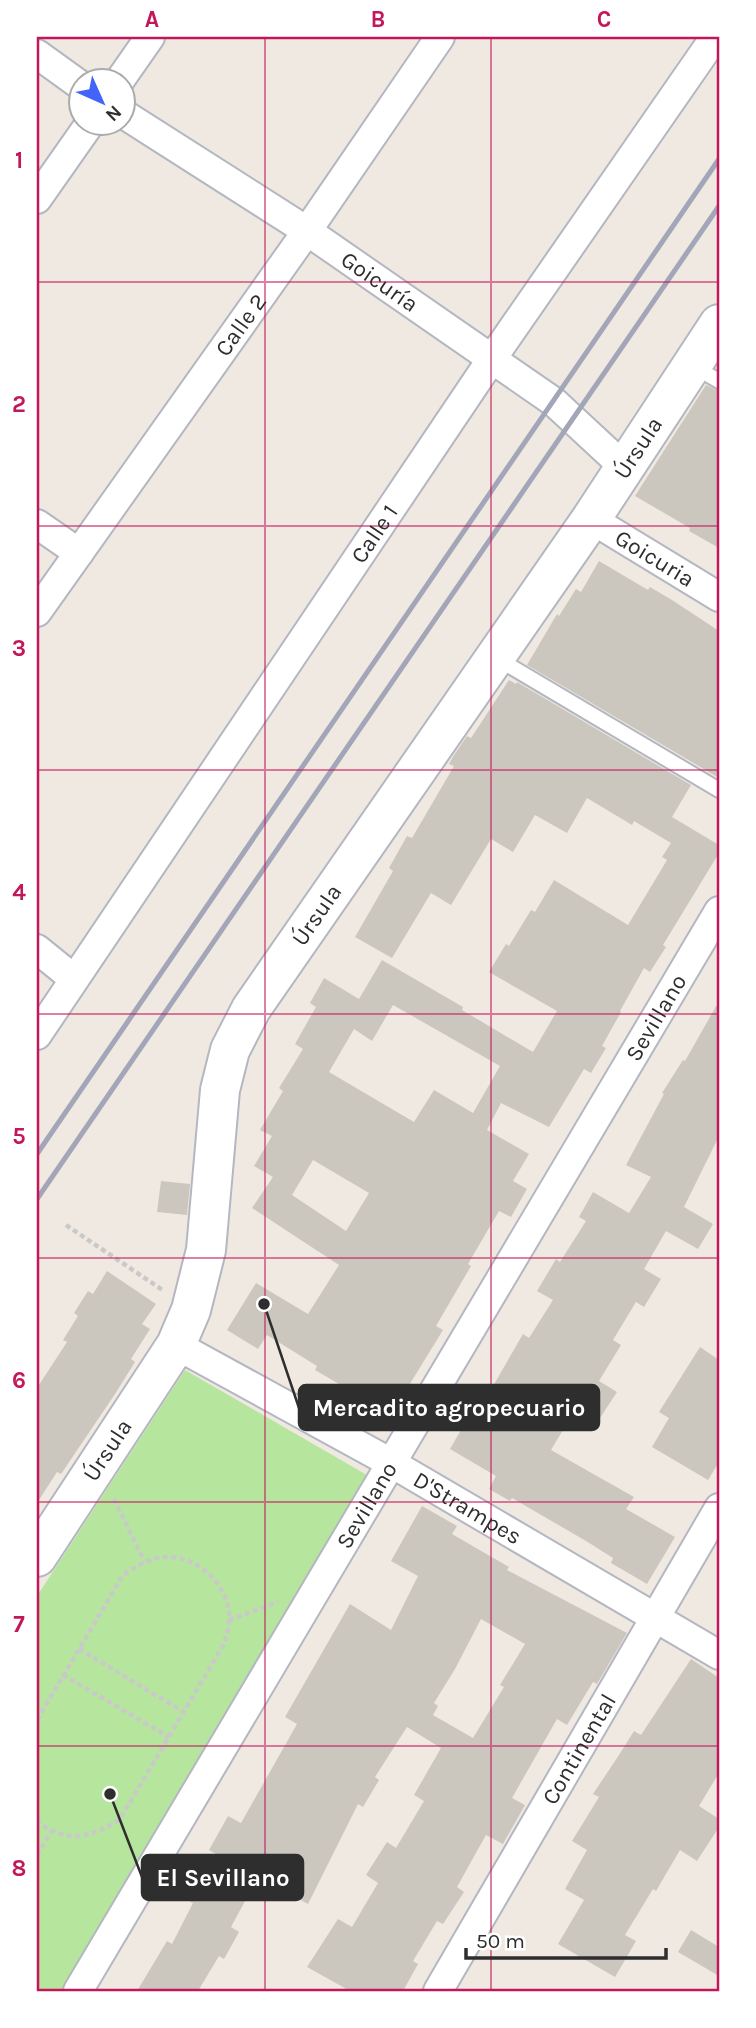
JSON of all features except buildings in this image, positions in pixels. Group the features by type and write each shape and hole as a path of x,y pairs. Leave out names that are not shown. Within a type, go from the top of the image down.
{"street":[{"path":"130,66 150,37"},
{"name":"Calle 2","path":"37,612 307,231 440,37"},
{"name":"Calle 1","path":"37,1035 491,360 715,37"},
{"path":"37,54 66,75"},
{"name":"Goicuría","path":"136,122 307,231 554,402 624,467"},
{"path":"37,199 80,136"},
{"name":"Úrsula","path":"37,1557 176,1345 191,1310 206,1251 220,1090 230,1050 251,1009 624,467 706,373 719,324"},
{"name":"Goicuria","path":"590,519 719,597"},
{"path":"37,524 79,552"},
{"name":"Sevillano","path":"78,1991 719,911"},
{"path":"37,949 74,979"},
{"name":"D'Strampes","path":"176,1345 393,1464 719,1655"},
{"name":"Continental","path":"438,1991 719,1508"}],"lane":[{"path":"494,657 719,790"}],"path":[{"path":"66,1225 191,1310"},
{"path":"98,1465 144,1562"},
{"path":"37,1720 123,1574 144,1562 168,1557 192,1562 212,1576 225,1596 229,1620 224,1644 120,1819 99,1832 75,1837 51,1832 37,1822"},
{"path":"79,1649 184,1712"},
{"path":"63,1675 169,1737"},
{"path":"37,1856 51,1832"}],"green space":[{"path":"185,1370 372,1478 65,1991 37,1991 37,1596"}],"railway":[{"path":"37,1154 719,159"},
{"path":"37,1199 719,206"}],"place":[{"name":"Mercadito agropecuario","path":"264,1304"},
{"name":"El Sevillano","path":"110,1794"}]}
